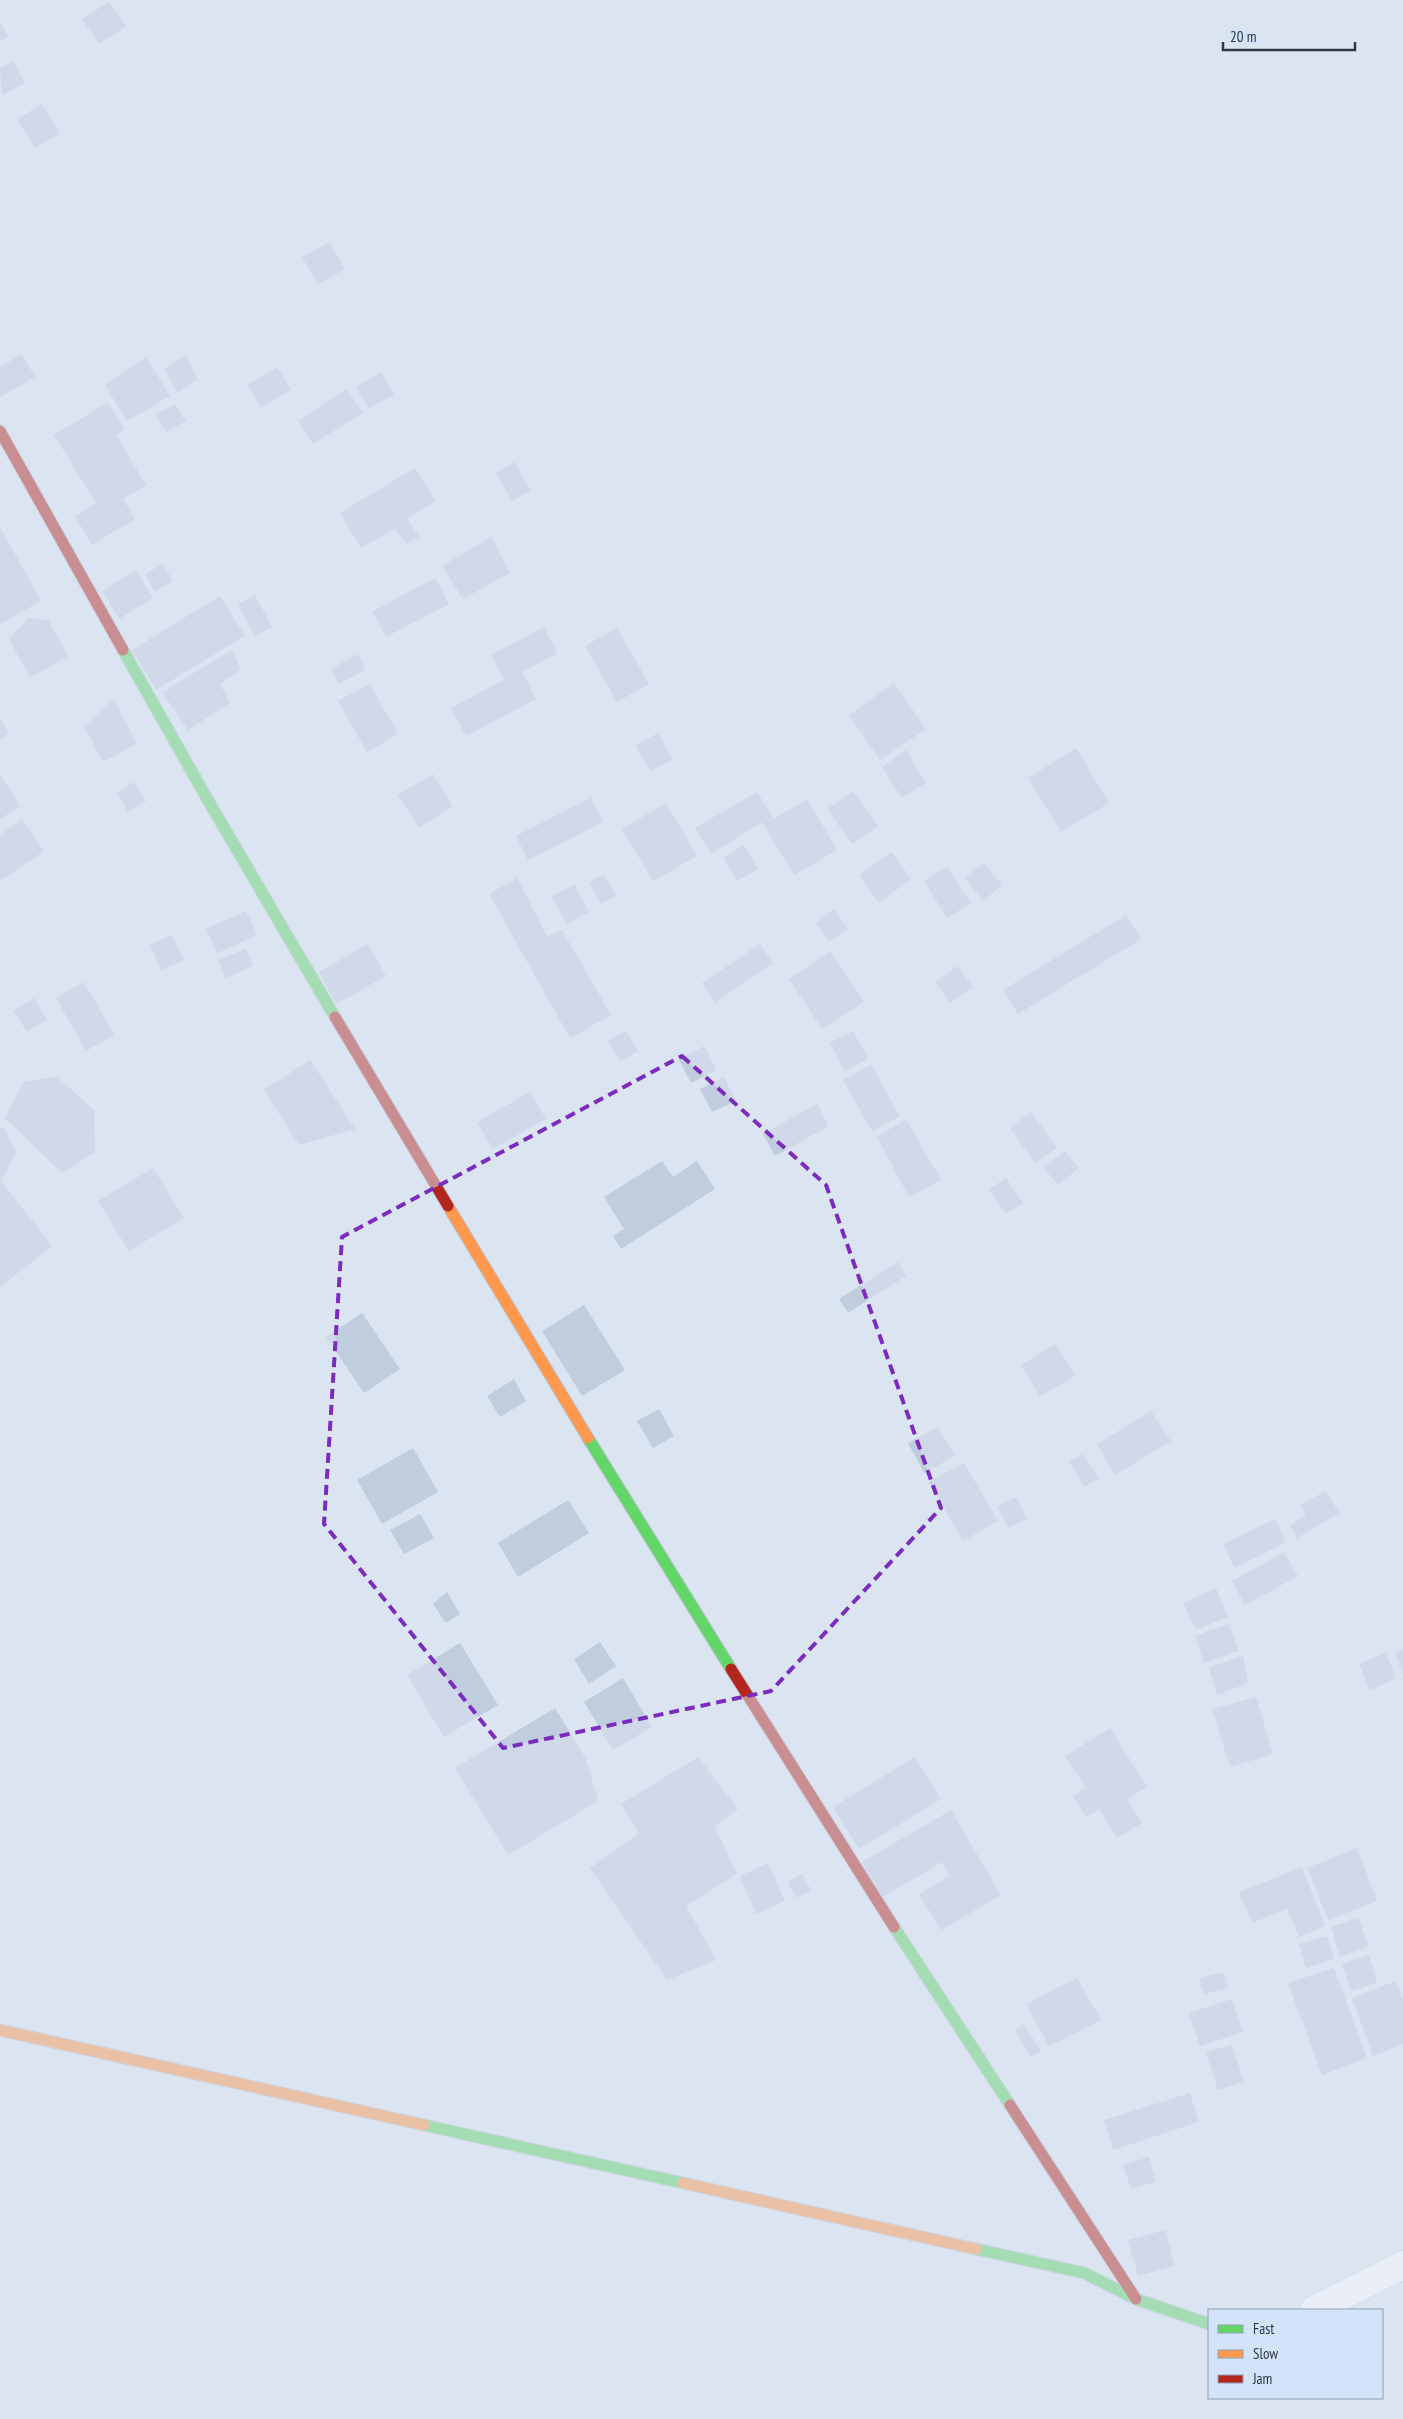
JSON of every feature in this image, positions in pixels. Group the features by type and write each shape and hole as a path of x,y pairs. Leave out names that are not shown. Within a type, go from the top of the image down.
{"street":[{"path":"0,431 209,802 413,1149 610,1474 830,1826 1136,2299"},
{"path":"0,2030 1084,2272 1136,2299 1208,2324"},
{"path":"1316,2309 1403,2265"}],"highlighted area":[{"path":"682,1056 826,1185 941,1508 771,1691 503,1748 324,1524 342,1237"}],"building":[{"path":"109,2 126,26 99,44 82,19"},
{"path":"0,22 8,36 0,41"},
{"path":"13,61 25,83 2,95 0,68"},
{"path":"42,104 60,134 35,148 17,119"},
{"path":"330,242 345,269 318,284 302,257"},
{"path":"22,354 35,377 0,397 0,367"},
{"path":"186,355 198,379 178,393 164,369"},
{"path":"146,357 170,396 127,421 105,385"},
{"path":"277,367 291,390 261,407 247,385"},
{"path":"381,372 394,394 369,409 356,387"},
{"path":"347,389 363,413 313,444 298,421"},
{"path":"108,402 125,429 116,435 146,485 123,499 135,519 92,545 75,516 96,503 54,435"},
{"path":"175,404 186,421 166,432 156,415"},
{"path":"514,462 531,490 512,501 496,473"},
{"path":"415,468 436,501 407,518 419,537 406,544 395,528 361,548 340,513"},
{"path":"0,527 41,601 0,624"},
{"path":"491,537 510,573 463,599 442,566"},
{"path":"163,564 173,581 155,592 145,574"},
{"path":"136,570 153,598 119,619 102,591"},
{"path":"435,578 449,604 386,637 372,612"},
{"path":"255,595 272,627 255,636 238,604"},
{"path":"220,596 245,636 156,690 132,650"},
{"path":"28,618 48,620 68,656 30,678 9,639"},
{"path":"544,627 557,654 522,672 536,699 466,736 451,708 504,680 491,655"},
{"path":"617,628 649,684 617,702 585,646"},
{"path":"232,650 241,669 220,684 230,703 188,730 162,692"},
{"path":"358,654 365,670 339,684 331,669"},
{"path":"894,683 926,729 880,760 849,715"},
{"path":"370,684 398,734 367,752 338,701"},
{"path":"114,699 137,744 103,762 85,728"},
{"path":"0,717 9,734 0,739"},
{"path":"658,733 673,759 651,771 635,746"},
{"path":"1076,748 1109,803 1061,832 1028,778"},
{"path":"906,750 926,783 902,798 882,767"},
{"path":"0,774 20,806 0,819"},
{"path":"433,774 453,806 419,828 398,795"},
{"path":"134,782 146,801 128,812 117,793"},
{"path":"853,791 878,826 852,844 827,809"},
{"path":"757,792 774,819 807,799 837,850 794,875 762,822 711,854 695,828"},
{"path":"591,798 603,822 528,860 516,836"},
{"path":"666,803 697,856 653,881 622,829"},
{"path":"22,819 44,851 0,881 0,835"},
{"path":"744,845 758,869 737,881 723,858"},
{"path":"892,852 911,879 879,903 859,875"},
{"path":"984,863 1002,885 983,901 965,878"},
{"path":"947,867 971,903 947,918 924,881"},
{"path":"604,874 616,896 601,904 589,882"},
{"path":"517,878 547,936 562,930 611,1015 570,1038 489,894"},
{"path":"575,885 589,912 567,924 551,896"},
{"path":"834,909 848,929 829,942 816,923"},
{"path":"246,911 257,935 217,953 206,929"},
{"path":"1126,915 1141,939 1018,1014 1003,990"},
{"path":"172,935 184,960 161,970 150,945"},
{"path":"368,944 386,976 336,1004 319,972"},
{"path":"760,944 773,963 715,1002 702,983"},
{"path":"246,949 253,966 225,978 218,960"},
{"path":"830,951 864,1002 822,1029 789,979"},
{"path":"958,966 973,987 950,1003 935,982"},
{"path":"84,982 114,1035 86,1051 56,998"},
{"path":"34,998 47,1020 27,1032 14,1011"},
{"path":"626,1031 638,1051 620,1062 608,1041"},
{"path":"853,1031 868,1059 845,1071 830,1043"},
{"path":"704,1046 717,1070 691,1083 679,1060"},
{"path":"310,1060 355,1129 299,1145 264,1090"},
{"path":"871,1065 900,1116 872,1131 843,1080"},
{"path":"56,1076 94,1110 95,1152 62,1173 5,1118 24,1082"},
{"path":"724,1077 736,1101 712,1112 700,1089"},
{"path":"530,1092 546,1119 493,1149 477,1122"},
{"path":"817,1104 829,1126 775,1156 763,1134"},
{"path":"1031,1112 1057,1148 1035,1163 1010,1128"},
{"path":"906,1119 941,1180 909,1197 877,1137"},
{"path":"4,1127 16,1153 1,1181 52,1246 0,1287 0,1129"},
{"path":"1065,1151 1079,1168 1058,1185 1044,1168"},
{"path":"662,1161 673,1177 697,1161 715,1189 621,1249 613,1236 624,1229 604,1197"},
{"path":"153,1168 184,1218 129,1251 98,1201"},
{"path":"1006,1178 1023,1203 1006,1214 989,1189"},
{"path":"898,1262 906,1276 848,1313 839,1299"},
{"path":"584,1305 625,1370 582,1396 542,1331"},
{"path":"362,1313 400,1369 364,1393 326,1337"},
{"path":"1056,1344 1075,1376 1040,1396 1021,1365"},
{"path":"514,1379 526,1401 500,1417 487,1396"},
{"path":"659,1409 674,1436 653,1448 637,1421"},
{"path":"1151,1411 1171,1441 1115,1475 1097,1444"},
{"path":"938,1427 955,1456 924,1473 908,1443"},
{"path":"413,1448 438,1492 382,1524 357,1480"},
{"path":"1083,1454 1099,1478 1084,1487 1069,1462"},
{"path":"964,1463 998,1521 963,1541 929,1482"},
{"path":"1326,1491 1339,1513 1297,1538 1290,1526 1306,1515 1300,1505"},
{"path":"1016,1497 1027,1519 1008,1528 998,1506"},
{"path":"568,1500 589,1533 518,1577 498,1543"},
{"path":"420,1514 434,1538 404,1554 390,1530"},
{"path":"1275,1519 1286,1542 1235,1568 1223,1544"},
{"path":"1284,1552 1298,1576 1245,1605 1232,1581"},
{"path":"1216,1588 1228,1617 1196,1630 1183,1603"},
{"path":"447,1592 460,1614 446,1623 433,1604"},
{"path":"1229,1624 1239,1651 1204,1663 1195,1636"},
{"path":"600,1642 616,1666 589,1684 574,1659"},
{"path":"460,1643 498,1705 444,1737 407,1675"},
{"path":"1403,1650 1403,1675 1395,1652"},
{"path":"1386,1653 1396,1678 1370,1690 1359,1664"},
{"path":"1243,1656 1248,1683 1217,1695 1209,1667"},
{"path":"623,1678 652,1727 613,1750 584,1702"},
{"path":"1256,1697 1273,1754 1230,1767 1212,1709"},
{"path":"555,1708 586,1759 598,1801 508,1855 455,1768"},
{"path":"1110,1728 1147,1787 1127,1799 1142,1823 1117,1838 1099,1809 1086,1817 1073,1796 1086,1788 1065,1756"},
{"path":"698,1757 738,1809 715,1826 737,1874 686,1906 716,1960 667,1980 590,1868 639,1833 621,1804"},
{"path":"915,1757 941,1799 859,1849 833,1807"},
{"path":"951,1810 1001,1895 941,1930 919,1894 950,1876 942,1862 883,1897 862,1862"},
{"path":"1357,1848 1377,1901 1328,1920 1307,1868"},
{"path":"768,1863 785,1901 756,1914 740,1876"},
{"path":"1302,1867 1325,1926 1299,1937 1287,1909 1252,1923 1239,1892"},
{"path":"802,1874 811,1890 796,1898 787,1882"},
{"path":"1359,1918 1368,1947 1340,1957 1331,1927"},
{"path":"1327,1936 1334,1959 1306,1968 1299,1944"},
{"path":"1369,1955 1377,1983 1351,1991 1342,1964"},
{"path":"1334,1968 1367,2058 1322,2075 1288,1983"},
{"path":"1224,1972 1228,1988 1204,1994 1199,1978"},
{"path":"1077,1978 1101,2020 1049,2046 1026,2004"},
{"path":"1396,1981 1403,2000 1403,2044 1373,2056 1352,1998"},
{"path":"1232,1999 1243,2032 1200,2046 1189,2013"},
{"path":"1024,2024 1041,2051 1031,2057 1015,2030"},
{"path":"1232,2045 1244,2082 1218,2090 1206,2052"},
{"path":"1190,2093 1199,2122 1113,2150 1104,2120"},
{"path":"1149,2157 1156,2182 1131,2189 1123,2165"},
{"path":"1165,2230 1175,2266 1138,2276 1128,2240"}],"traffic: fast":[{"path":"123,650 209,802 335,1017"},
{"path":"588,1438 731,1669"},
{"path":"894,1927 1010,2105"},
{"path":"424,2125 683,2183"},
{"path":"976,2249 1084,2273 1136,2299 1208,2324"}],"traffic: slow":[{"path":"448,1206 588,1438"},
{"path":"0,2030 424,2125"},
{"path":"683,2183 976,2249"}],"traffic: jam":[{"path":"0,431 123,650"},
{"path":"335,1017 448,1206"},
{"path":"731,1669 894,1927"},
{"path":"1010,2105 1136,2299"}]}
